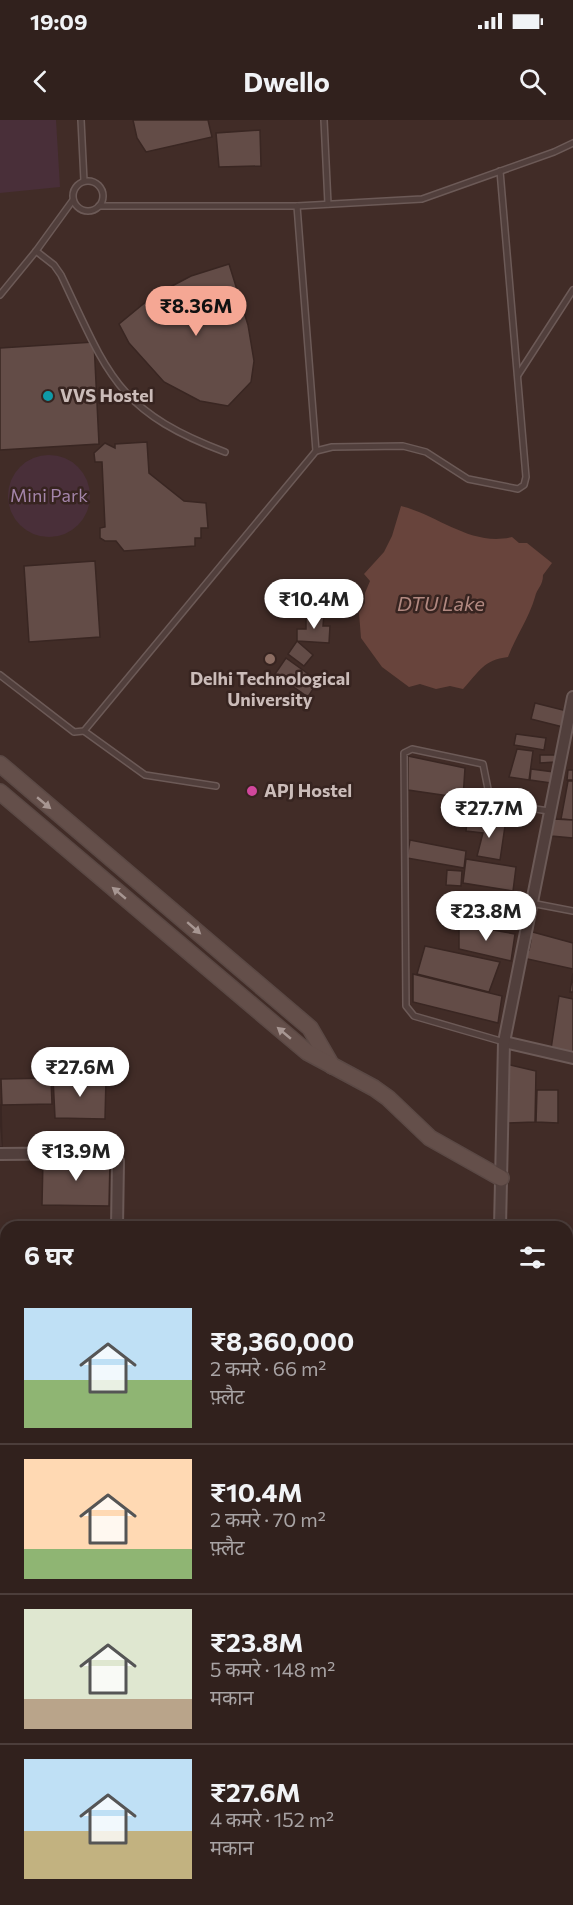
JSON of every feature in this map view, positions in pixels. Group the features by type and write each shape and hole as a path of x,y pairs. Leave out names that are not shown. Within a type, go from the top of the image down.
{"street":[{"path":"500,1221 504,1042 573,700"},
{"path":"0,764 310,1028 332,1066"},
{"path":"0,792 307,1052 388,1098 430,1138 501,1178"},
{"path":"504,1042 573,1058"},
{"path":"0,1154 112,1153 118,1161 117,1221"}],"lane":[{"path":"81,120 84,181"},
{"path":"324,120 328,204"},
{"path":"99,206 297,206 422,199 554,152 573,143"},
{"path":"84,731 316,451 332,447 417,448 468,478 519,489 524,485 526,477 500,171"},
{"path":"0,295 73,200 74,190 84,181 94,182 101,188 103,198 94,210 84,211 73,200"},
{"path":"297,206 316,451"},
{"path":"36,251 54,265 61,275 106,369 122,391 163,425 184,437 225,452"},
{"path":"518,376 573,290"},
{"path":"0,675 74,732 84,731 145,775 216,786"},
{"path":"504,1042 414,1016 406,1006 404,753 412,749 480,763 484,766 490,799 501,804 549,811"},
{"path":"531,903 573,911"}],"green space":[{"path":"0,120 56,120 60,187 0,193"},
{"name":"Mini Park","path":"49,455 65,458 78,467 87,480 90,496 87,512 78,525 65,534 49,537 33,534 20,525 11,512 8,496 11,480 20,467 33,458"}],"water":[{"name":"DTU Lake","path":"401,506 483,538 512,537 519,543 527,543 552,563 543,575 542,582 508,657 487,664 463,689 450,686 436,689 420,684 409,687 382,667 361,638 359,613 365,603 365,593 370,581 364,574 384,552 392,536"}],"building":[{"path":"133,120 208,120 212,137 146,152 137,138"},
{"path":"260,130 261,166 219,167 216,133"},
{"path":"229,264 248,325 254,361 251,382 228,406 200,401 164,382 129,343 119,324 153,296 191,276"},
{"name":"VVS Hostel","path":"94,342 99,444 0,450 0,348"},
{"path":"147,442 149,473 184,501 206,503 208,528 201,528 201,538 195,538 195,546 124,551 116,541 105,541 100,538 100,528 105,527 102,462 95,462 94,453 105,443 115,448 115,444"},
{"path":"95,561 100,637 29,642 24,566"},
{"path":"306,613 324,613 323,626 330,626 329,643 297,641 297,629 306,629"},
{"path":"297,641 313,655 304,666 288,654"},
{"path":"286,658 318,681 308,697 275,674"},
{"path":"535,703 567,711 563,727 531,719"},
{"path":"516,734 546,738 544,750 514,745"},
{"path":"517,749 533,751 529,780 509,777"},
{"path":"540,755 555,755 555,762 540,763"},
{"path":"408,756 465,768 463,798 408,790"},
{"path":"531,769 554,772 551,783 530,780"},
{"path":"568,770 573,770 573,780 567,780"},
{"path":"568,781 573,781 573,820 561,819"},
{"path":"554,819 573,820 573,838 551,836"},
{"path":"467,821 505,826 500,860 477,856 483,833 466,831"},
{"path":"410,840 466,851 464,868 407,858"},
{"path":"466,859 516,867 513,891 463,883"},
{"path":"447,870 462,871 461,886 446,885"},
{"path":"500,893 526,897 521,919 500,914"},
{"path":"459,924 515,934 511,961 459,949"},
{"path":"529,931 573,943 573,969 523,958 525,949 529,950 531,940 527,939"},
{"path":"425,946 500,962 489,992 417,974"},
{"path":"573,973 573,992 570,992"},
{"path":"413,974 502,996 498,1023 413,1002"},
{"path":"559,996 573,999 573,1053 551,1049"},
{"path":"506,1064 536,1071 535,1122 507,1123"},
{"path":"53,1077 106,1078 105,1119 55,1118"},
{"path":"51,1078 52,1104 2,1105 1,1079"},
{"path":"537,1090 558,1090 558,1123 536,1122"},
{"path":"1,1105 2,1147 0,1147"},
{"path":"43,1159 110,1160 109,1206 42,1205"}],"place":[{"name":"VVS Hostel","path":"48,396"},
{"name":"Delhi Technological University","path":"270,659"},
{"name":"APJ Hostel","path":"252,791"}]}
